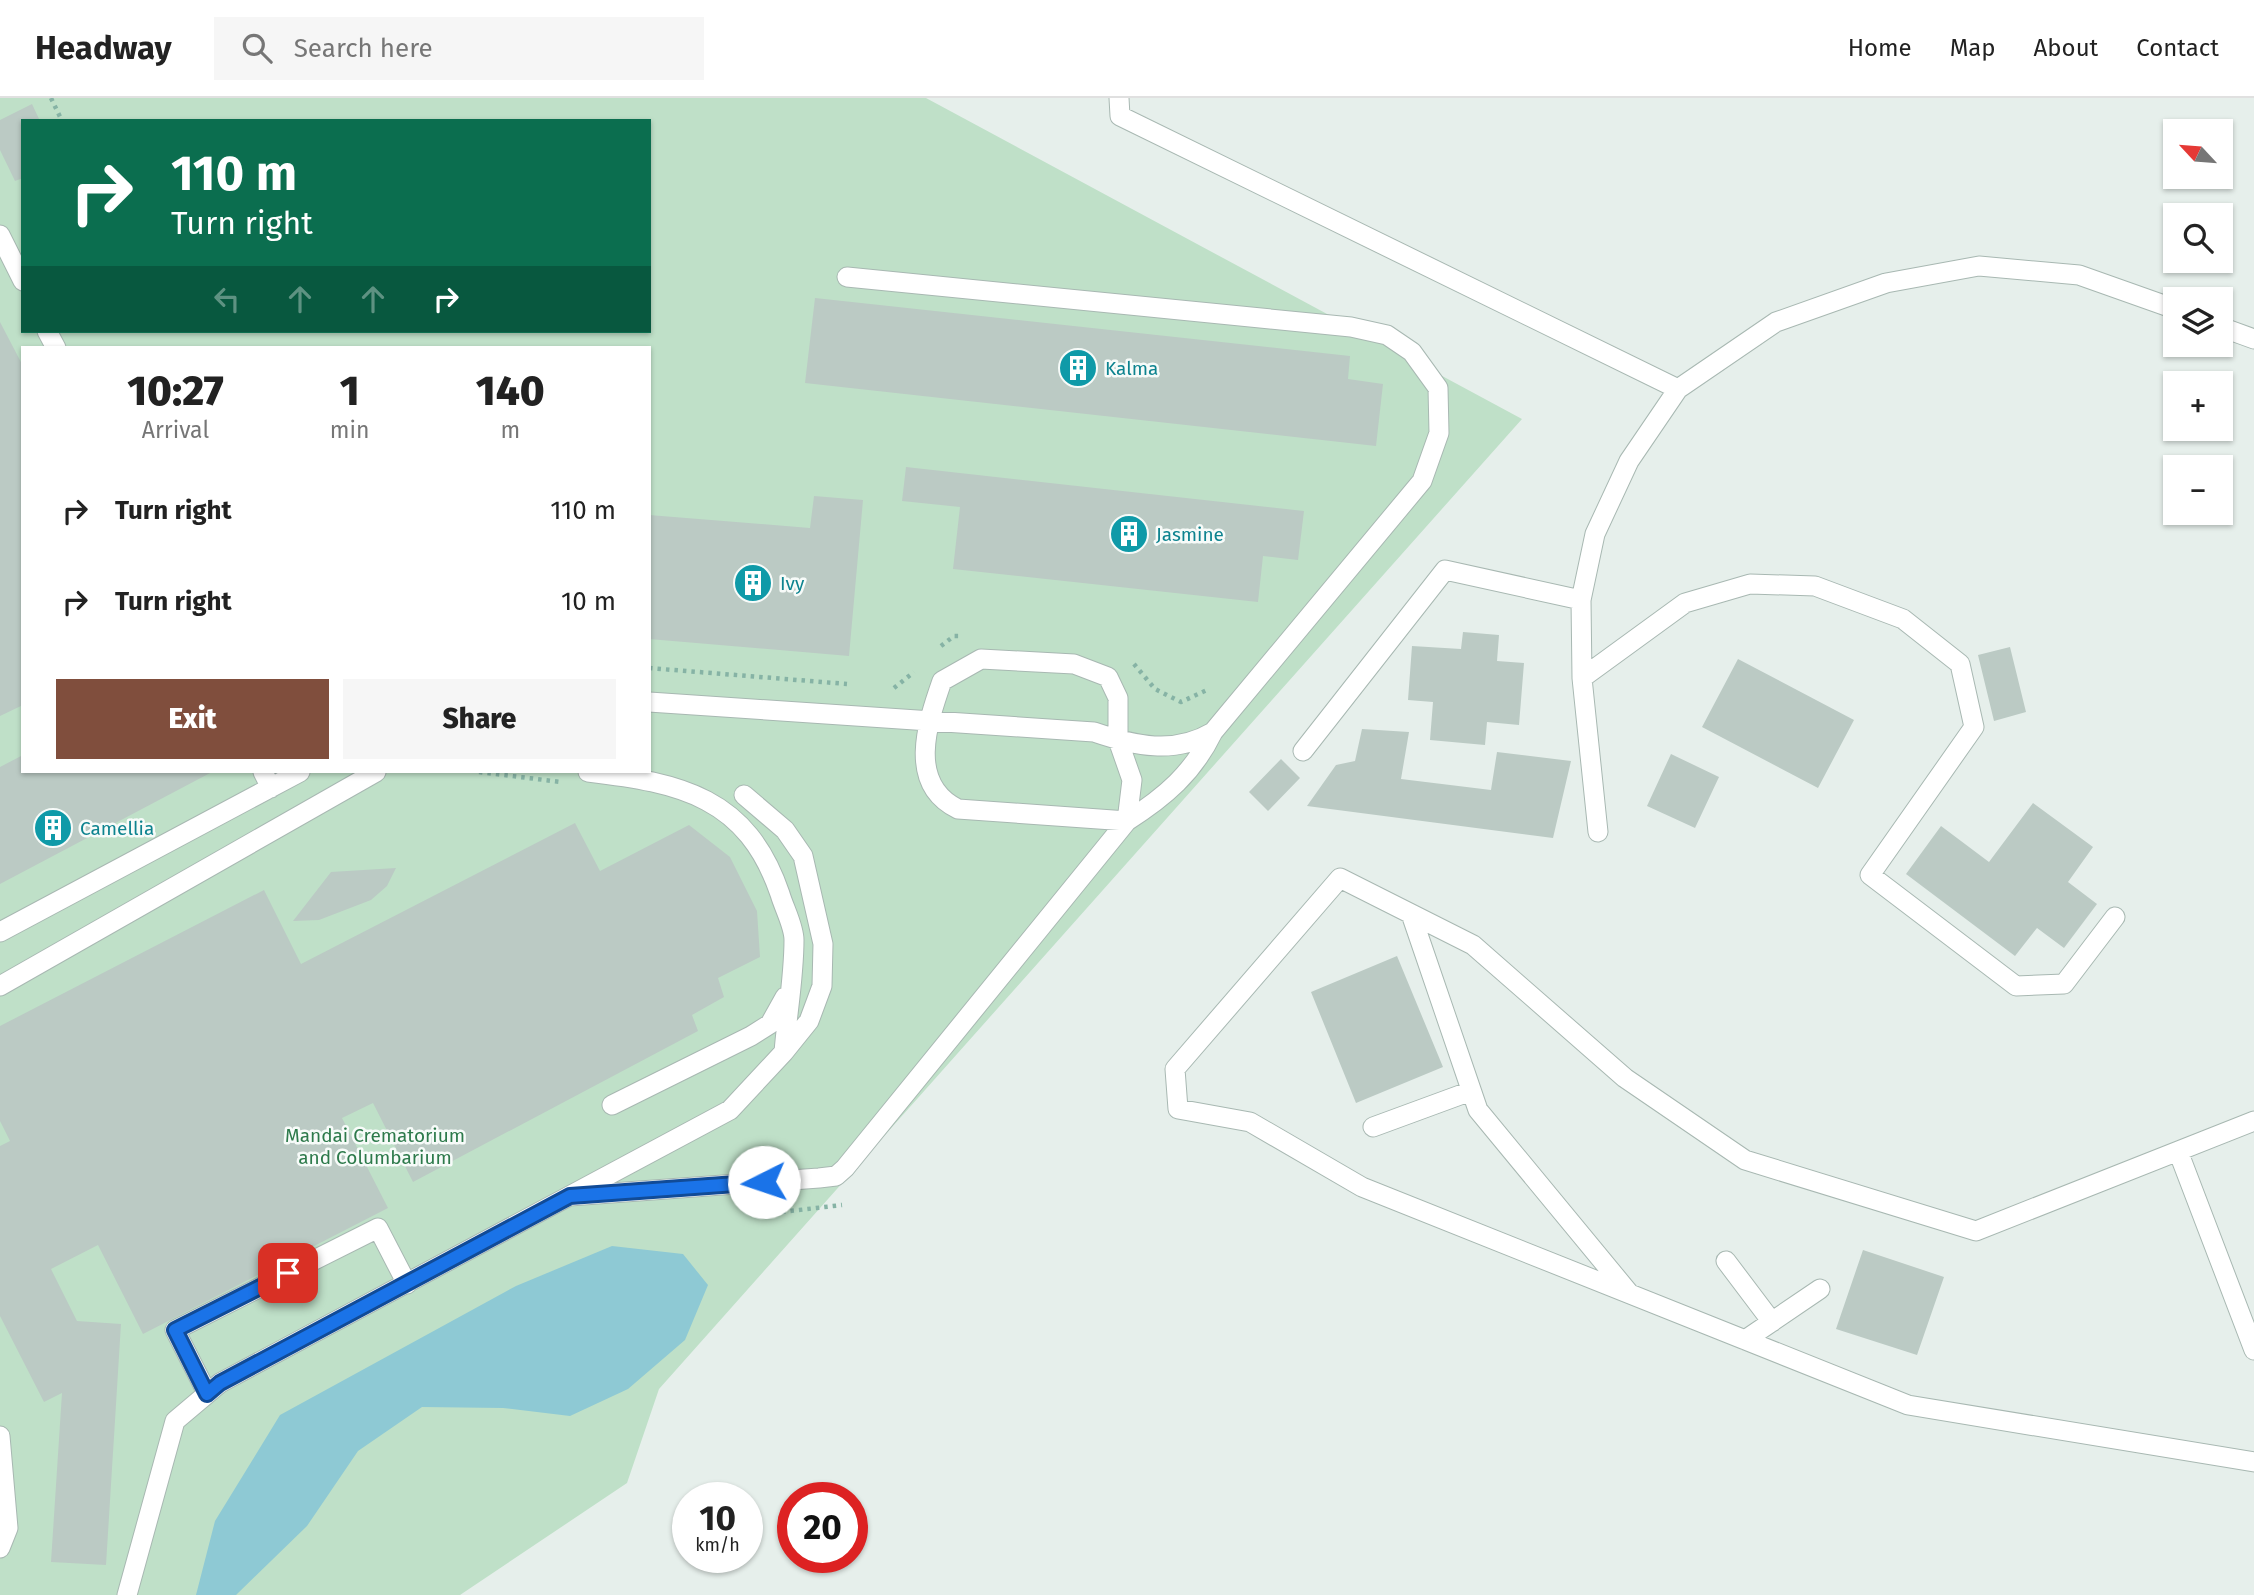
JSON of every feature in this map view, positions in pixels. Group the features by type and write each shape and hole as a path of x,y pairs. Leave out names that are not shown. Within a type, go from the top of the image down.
{"lane":[{"path":"1119,98 1120,116 1678,389"},
{"path":"0,235 21,277"},
{"path":"1598,832 1582,678 1581,600 1595,534 1629,461 1678,389 1776,322 1886,283 1979,266 2079,275 2163,305"},
{"path":"570,1196 836,1176 1127,821 1175,787 1197,762 1213,732 1422,481 1439,433 1438,388 1412,352 1387,335 1351,327 846,277"},
{"path":"2233,331 2254,339"},
{"path":"1303,751 1445,570 1581,600"},
{"path":"1582,678 1685,603 1750,584 1815,586 1903,619 1960,664 1974,727 1870,875 2016,986 2064,984 2115,917"},
{"path":"981,659 1074,664 1108,677 1118,698 1118,740 1132,780 1127,821 958,809 943,801 929,785 927,770 929,720 942,681 981,659"},
{"path":"651,702 1094,732 1140,746 1163,747 1200,740 1213,732"},
{"path":"0,932 267,780 296,773"},
{"path":"0,986 374,773"},
{"path":"597,773 652,779 698,796 739,821 771,869 794,937 784,1052"},
{"path":"127,1595 175,1421 220,1383 730,1110 809,1021 822,986 823,944 803,856 785,830 744,795"},
{"path":"2254,1121 1976,1231 1745,1160 1625,1078 1473,945 1340,878 1175,1069 1178,1109 1250,1122 1362,1188 1908,1405 2254,1462"},
{"path":"1411,914 1478,1110 1630,1294"},
{"path":"612,1105 770,1024 789,990"},
{"path":"1373,1127 1471,1091"},
{"path":"2178,1151 2254,1350"},
{"path":"207,1394 175,1330 378,1228 407,1284"},
{"path":"1727,1261 1772,1322"},
{"path":"1745,1340 1821,1289"},
{"path":"0,1436 8,1528 0,1548"}],"path":[{"path":"51,98 61,119"},
{"path":"651,668 858,685"},
{"path":"883,687 896,688 911,675"},
{"path":"488,773 568,782"}],"green space":[{"name":"Mandai Crematorium and Columbarium","path":"0,98 926,98 1522,419 659,1389 627,1483 460,1595 0,1595"}],"water":[{"path":"612,1246 683,1254 708,1285 685,1340 628,1389 570,1416 503,1408 422,1407 358,1451 307,1526 236,1595 196,1595 215,1521 280,1415 516,1286"}],"building":[{"path":"32,104 39,119 21,119 21,179 15,181 0,150 0,120"},
{"name":"Kalma","path":"815,298 1350,356 1348,379 1383,384 1376,446 805,383"},
{"path":"0,322 21,362 21,706 0,716"},
{"name":"Jasmine","path":"906,467 1304,511 1298,560 1263,556 1258,602 953,569 960,507 902,501"},
{"name":"Ivy","path":"814,496 863,500 849,656 651,639 651,515 810,528"},
{"path":"1463,632 1499,635 1497,661 1524,663 1519,725 1487,722 1485,745 1430,740 1433,702 1408,700 1412,646 1461,649"},
{"path":"2010,647 2026,712 1994,721 1978,655"},
{"path":"1738,659 1854,720 1818,788 1702,727"},
{"path":"1362,729 1409,732 1401,779 1491,790 1497,752 1571,761 1553,838 1307,806 1336,765 1355,761"},
{"path":"1671,754 1719,777 1695,828 1647,806"},
{"name":"Camellia","path":"21,756 21,773 210,773 0,884 0,767"},
{"path":"1281,759 1300,778 1268,811 1249,792"},
{"path":"2033,803 2093,847 2068,882 2097,904 2064,948 2037,928 2015,956 1906,874 1941,826 1989,862"},
{"path":"575,823 600,871 689,825 730,857 757,911 760,957 718,978 724,997 692,1015 698,1031 413,1182 373,1103 342,1118 388,1208 143,1334 98,1245 51,1269 77,1321 121,1324 106,1565 51,1562 62,1393 44,1402 0,1316 0,1146 10,1141 0,1121 0,1026 264,890 301,964"},
{"path":"396,868 387,886 371,900 319,920 293,921 331,872"},
{"path":"1397,956 1443,1067 1356,1103 1311,992"},
{"path":"1863,1250 1944,1277 1917,1355 1836,1329"}],"place":[{"name":"Kalma","path":"1078,368"},
{"name":"Jasmine","path":"1129,534"},
{"name":"Ivy","path":"753,583"},
{"name":"Camellia","path":"53,828"}],"route":[{"path":"288,1273 175,1330 207,1394 220,1383 570,1196 764,1182"}]}
